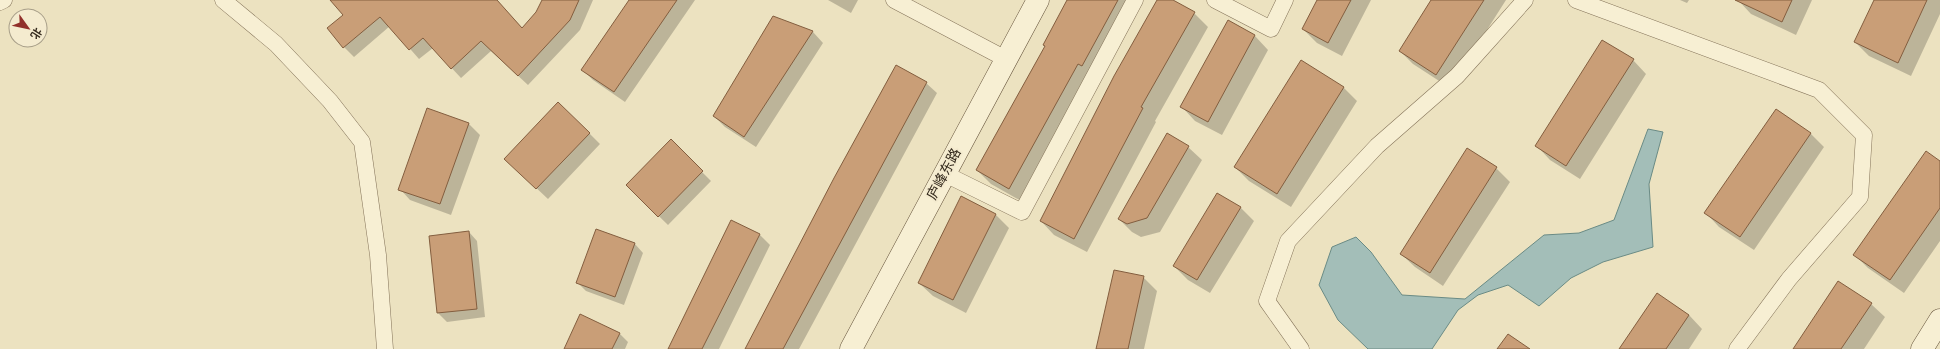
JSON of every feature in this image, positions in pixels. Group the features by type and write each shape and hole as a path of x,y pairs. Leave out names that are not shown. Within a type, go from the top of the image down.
{"main road":[{"name":"庐峰东路","path":"851,349 1038,0"},
{"path":"1922,349 1940,320"}],"street":[{"path":"0,2 4,0"},
{"path":"223,0 276,44 330,101 362,142 378,255 386,349"},
{"path":"894,0 1006,59"},
{"path":"945,174 1022,212 1135,0"},
{"path":"1215,0 1271,28 1285,0"},
{"path":"1301,349 1267,300 1288,241 1377,146 1457,76 1525,0"},
{"path":"1576,0 1819,90 1864,134 1860,196 1789,279 1736,349"}],"water":[{"path":"1648,129 1663,132 1649,184 1653,247 1603,262 1571,278 1539,306 1508,285 1478,295 1458,310 1432,349 1368,349 1338,320 1319,285 1332,247 1356,237 1371,252 1402,295 1465,299 1544,235 1579,233 1614,220"}],"building":[{"path":"330,0 497,0 522,28 536,12 542,0 579,0 570,20 518,76 481,41 451,69 423,38 409,50 380,17 343,48 327,28 343,15"},
{"path":"629,0 677,0 614,92 581,70"},
{"path":"1067,0 1118,0 1082,66 1078,64 1009,189 976,170 1045,46 1043,45"},
{"path":"1157,0 1173,0 1195,12 1141,107 1143,108 1074,239 1040,221 1114,76"},
{"path":"1317,0 1351,0 1328,43 1302,29"},
{"path":"1431,0 1484,0 1436,75 1399,51"},
{"path":"1735,0 1792,0 1782,22"},
{"path":"1874,0 1927,0 1898,63 1854,42"},
{"path":"773,16 813,31 744,137 713,116"},
{"path":"1228,20 1255,35 1208,122 1180,107"},
{"path":"1602,40 1634,59 1566,166 1535,146"},
{"path":"1301,60 1344,87 1277,194 1234,167"},
{"path":"896,65 927,82 783,349 745,349 834,178"},
{"path":"558,102 590,133 536,189 504,159"},
{"path":"427,108 469,123 440,204 398,190"},
{"path":"1776,109 1811,133 1740,237 1704,213"},
{"path":"1167,133 1189,146 1147,218 1127,224 1118,219"},
{"path":"671,139 703,171 658,217 626,185"},
{"path":"1467,148 1497,167 1430,273 1400,254"},
{"path":"1926,151 1940,161 1940,208 1890,280 1853,255"},
{"path":"1217,193 1241,207 1197,280 1173,266"},
{"path":"961,196 996,214 953,300 918,283"},
{"path":"731,220 760,234 702,349 668,349"},
{"path":"596,229 635,243 615,297 576,283"},
{"path":"469,231 477,309 437,313 429,236"},
{"path":"1114,270 1144,276 1128,349 1096,349"},
{"path":"1838,281 1872,303 1841,349 1793,349"},
{"path":"1657,293 1689,315 1666,349 1619,349"},
{"path":"580,314 620,333 612,349 564,349"},
{"path":"1508,334 1530,349 1497,349"}]}
